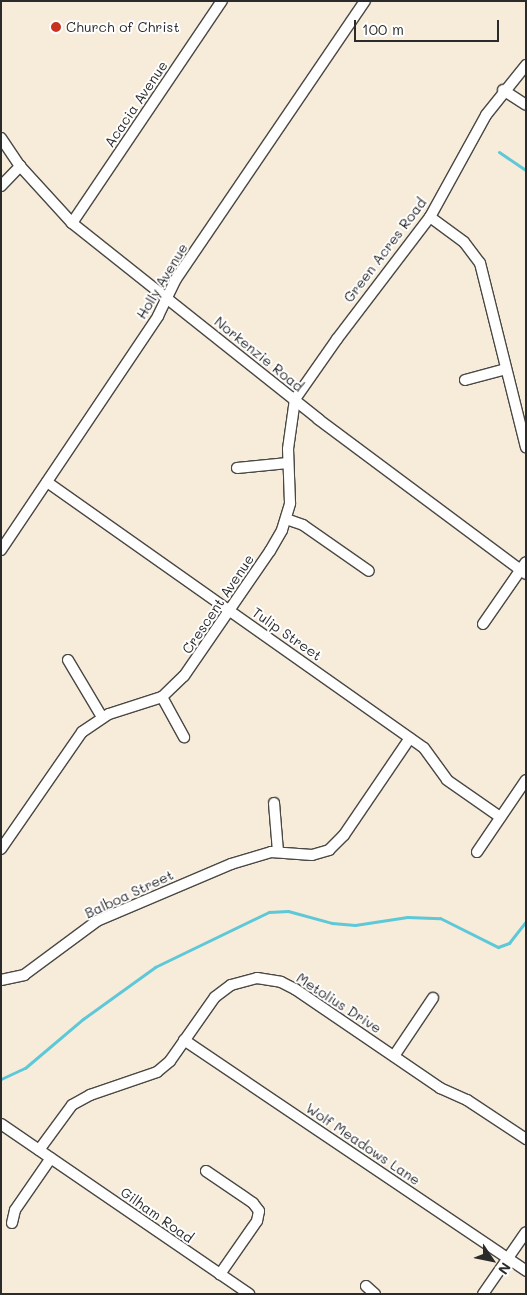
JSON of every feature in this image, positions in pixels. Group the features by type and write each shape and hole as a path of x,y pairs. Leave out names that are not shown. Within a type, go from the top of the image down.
{"street":[{"name":"Acacia Avenue","path":"72,223 222,1"},
{"name":"Holly Avenue","path":"3,544 47,482 158,316 167,296 365,1"},
{"name":"Green Acres Road","path":"295,400 337,338 430,217 482,121 504,90 526,65"},
{"path":"504,90 526,105"},
{"name":"Norkenzie Road","path":"1,138 20,166 72,223 167,296 295,400 524,568 483,624"},
{"path":"1,186 20,166"},
{"path":"430,217 464,242 480,263 526,447"},
{"path":"465,380 506,369"},
{"name":"Crescent Avenue","path":"1,849 72,745 102,717 162,697 184,676 270,551 286,519 291,490 288,463 295,400"},
{"path":"238,468 288,463"},
{"name":"Tulip Street","path":"47,482 428,751 447,780 500,817"},
{"path":"286,519 303,525 369,571"},
{"path":"68,660 102,717"},
{"path":"162,697 184,737"},
{"name":"Balboa Street","path":"1,980 24,975 80,931 113,913 250,856 278,852 312,855 336,844 410,738"},
{"path":"477,852 526,780"},
{"path":"274,803 278,852"},
{"name":"Metolius Drive","path":"39,1150 72,1105 90,1095 157,1072 222,991 249,979 265,978 295,989 440,1088 467,1100 526,1139"},
{"path":"394,1056 433,998"},
{"name":"Wolf Meadows Lane","path":"184,1040 526,1271"},
{"name":"Gilham Road","path":"1,1124 249,1294"},
{"path":"12,1223 15,1210 51,1158"},
{"path":"206,1172 253,1203 259,1211 257,1221 220,1274"},
{"path":"483,1294 526,1232"},
{"path":"366,1286 375,1294"}],"waterway":[{"path":"499,152 526,170"},
{"path":"1,1079 25,1068 83,1019 155,967 269,912 288,911 332,923 355,925 407,917 440,918 498,947 509,943 526,921"}],"place":[{"name":"Church of Christ","path":"56,27"}]}
